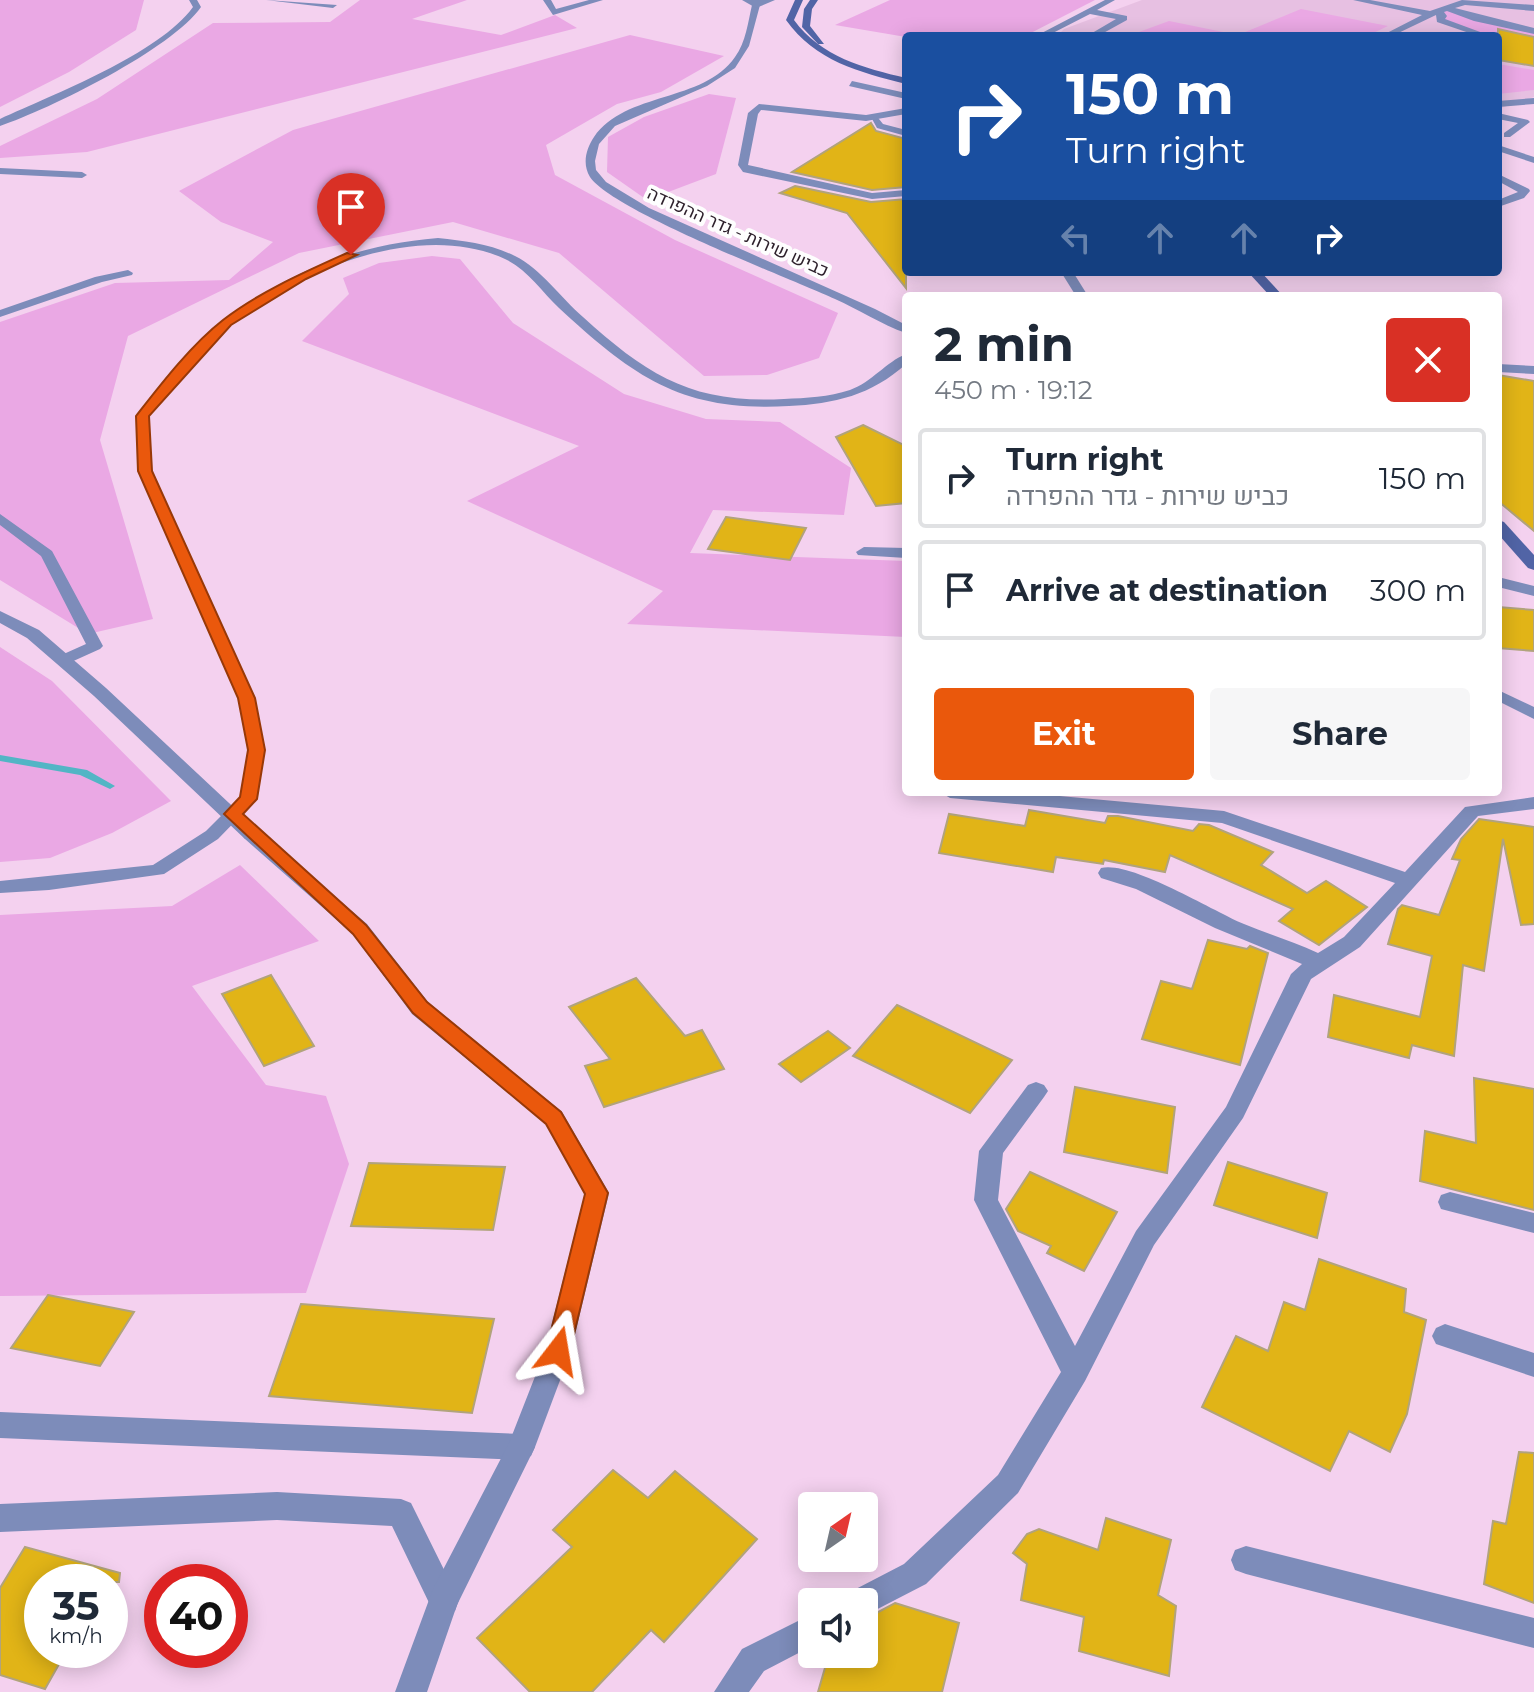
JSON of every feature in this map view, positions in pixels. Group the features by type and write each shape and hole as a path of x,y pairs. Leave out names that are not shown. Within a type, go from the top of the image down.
{"main road":[{"path":"799,0 790,20 798,34 816,48 850,65 902,78"},
{"path":"814,0 808,9 806,27 815,38 852,58 902,77"},
{"path":"1258,276 1273,292"},
{"path":"1502,529 1534,565"}],"street":[{"path":"0,123 164,38 195,15 197,7 193,0"},
{"path":"270,0 333,5"},
{"path":"547,0 553,12 599,0"},
{"name":"כביש שירות - גדר ההפרדה","path":"751,2 771,0"},
{"path":"1048,32 1111,0"},
{"path":"1357,0 1438,11 1534,31"},
{"path":"1393,32 1464,2 1534,8"},
{"path":"1087,11 1124,18 1098,32"},
{"path":"1438,11 1443,16 1440,20 1448,25 1475,32"},
{"path":"1508,38 1534,42"},
{"path":"1502,104 1534,101"},
{"path":"902,112 875,117 759,107 753,113 743,165 747,170 872,196 902,193"},
{"path":"1502,149 1534,160"},
{"path":"0,171 82,175"},
{"path":"1502,179 1525,191 1502,203"},
{"path":"1502,368 1534,370"},
{"path":"864,552 902,553"},
{"path":"1502,583 1534,591"},
{"path":"0,616 33,634 63,660 233,814 252,835 360,929 420,1008 554,1118 597,1193 558,1351 521,1447 444,1600 411,1692"},
{"path":"994,796 1224,817 1411,881"},
{"path":"878,1594 915,1574 1008,1484 1075,1373 1145,1238 1235,1112 1302,974 1352,942 1472,811 1534,803"},
{"path":"1108,873 1147,883 1240,931 1283,944 1319,963"},
{"path":"1036,1091 991,1151 986,1200 1075,1373"},
{"path":"1450,1202 1534,1223"},
{"path":"1445,1336 1534,1365"},
{"path":"0,1425 521,1447"},
{"path":"0,1518 277,1506 401,1513 444,1600"},
{"path":"1246,1560 1534,1633"},
{"path":"730,1692 753,1660 798,1636"}],"lane":[{"name":"כביש שירות - גדר ההפרדה","path":"751,2 745,47 733,65 691,91 613,123 599,135 591,148 590,161 597,180 633,206 881,315 902,328"},
{"path":"852,84 902,95"},
{"path":"875,117 880,126 902,132"},
{"path":"1502,117 1525,122 1507,135"},
{"path":"0,887 158,870 212,835 248,799 257,750 246,698 145,471 142,416 227,323 302,277 351,255 395,246 448,242 476,245 512,258 636,369 667,387 711,399 756,406 863,392 885,379 902,362"},
{"path":"0,314 99,279 128,273"},
{"path":"0,518 47,554 95,646 63,660"},
{"path":"1502,697 1534,714"}],"shaded area":[{"path":"0,0 144,0 136,30 69,72 0,107"},
{"path":"360,0 467,0 412,19 501,35 555,15 577,28 87,152 0,158 0,146 97,99 213,23 330,22"},
{"path":"890,0 1095,0 1033,32 902,32 902,36 835,25"},
{"path":"1142,0 1534,0 1534,97 1502,108 1502,32 1061,32"},
{"path":"1301,9 1388,26 1375,32 1245,32"},
{"path":"1447,9 1534,33 1534,41 1502,37 1502,32 1464,29 1443,20 1441,12"},
{"path":"1169,21 1223,32 1139,32"},
{"path":"630,35 724,56 661,92 617,104 546,145 555,175 675,240 838,313 819,358 767,375 704,376 559,253 453,222 299,253 128,336 100,440 153,619 88,634 0,580 0,322 115,283 229,280 273,242 221,222 179,191 293,130"},
{"path":"1502,65 1534,70 1534,90 1502,94"},
{"path":"709,94 736,98 716,174 647,200 607,172 608,137 644,117"},
{"path":"432,256 460,259 513,323 624,394 706,419 780,422 851,468 844,515 713,510 690,553 902,561 902,637 627,624 663,591 467,501 579,446 302,341 349,294 343,278 379,263"},
{"path":"0,647 52,681 171,801 112,833 50,858 0,862"},
{"path":"240,865 319,941 192,986 266,1085 326,1096 349,1164 306,1293 0,1296 0,915 172,906"}],"building":[{"path":"1498,29 1534,37 1534,66 1502,61 1502,32"},
{"path":"871,123 876,131 902,138 902,187 872,190 792,172"},
{"path":"795,186 871,202 902,199 902,276 906,276 906,288 847,213 780,193"},
{"path":"1502,376 1534,381 1534,531 1502,504"},
{"path":"863,425 902,444 902,503 876,506 836,437"},
{"path":"726,517 806,528 790,560 708,549"},
{"path":"1502,607 1534,610 1534,651 1502,648"},
{"path":"1029,810 1105,823 1108,816 1118,816 1193,831 1199,824 1209,825 1273,852 1261,865 1307,893 1326,881 1367,907 1319,945 1279,921 1293,909 1170,855 1165,872 1104,860 1103,864 1056,857 1053,872 939,853 949,814 1025,826"},
{"path":"1479,819 1534,827 1534,924 1521,925 1503,839 1484,971 1463,965 1454,1056 1412,1045 1409,1058 1328,1037 1334,995 1420,1017 1432,956 1388,944 1398,909 1402,905 1439,915 1460,860 1452,859 1461,839"},
{"path":"1208,940 1247,949 1250,946 1268,953 1240,1065 1142,1039 1161,981 1192,989"},
{"path":"271,975 314,1046 264,1066 222,994"},
{"path":"636,978 685,1036 702,1030 724,1069 604,1107 585,1066 610,1059 569,1007"},
{"path":"897,1005 1012,1060 970,1113 853,1056"},
{"path":"828,1031 850,1048 801,1082 779,1064"},
{"path":"1474,1078 1534,1089 1534,1210 1420,1181 1425,1131 1476,1143"},
{"path":"1075,1087 1175,1107 1167,1173 1064,1152"},
{"path":"1228,1162 1327,1193 1317,1238 1214,1205"},
{"path":"369,1163 505,1167 493,1230 351,1226"},
{"path":"1030,1172 1117,1212 1084,1271 1047,1253 1051,1246 1018,1231 1006,1209"},
{"path":"1319,1259 1406,1289 1404,1312 1426,1320 1407,1414 1390,1452 1349,1431 1330,1471 1202,1407 1236,1336 1268,1351 1284,1302 1305,1310"},
{"path":"48,1295 134,1312 100,1366 11,1348"},
{"path":"301,1304 494,1319 472,1413 269,1396"},
{"path":"1519,1452 1534,1453 1534,1603 1484,1584 1493,1521 1506,1524"},
{"path":"613,1470 648,1498 675,1471 757,1539 664,1642 651,1630 592,1692 530,1692 477,1638 572,1547 553,1530"},
{"path":"1106,1518 1171,1540 1158,1595 1176,1606 1169,1676 1079,1651 1084,1617 1021,1600 1027,1564 1013,1553 1027,1534 1039,1529 1098,1550"},
{"path":"25,1547 87,1564 24,1564 24,1668 57,1668 45,1689 0,1675 0,1588"},
{"path":"895,1603 959,1623 942,1692 818,1692 825,1668 878,1668 878,1612"}],"waterway":[{"path":"0,758 83,772 110,786"}],"route":[{"path":"351,255 302,277 227,323 194,356 142,416 145,471 246,698 257,750 248,799 233,814 252,835 360,929 420,1008 554,1118 597,1193 558,1351"}]}
